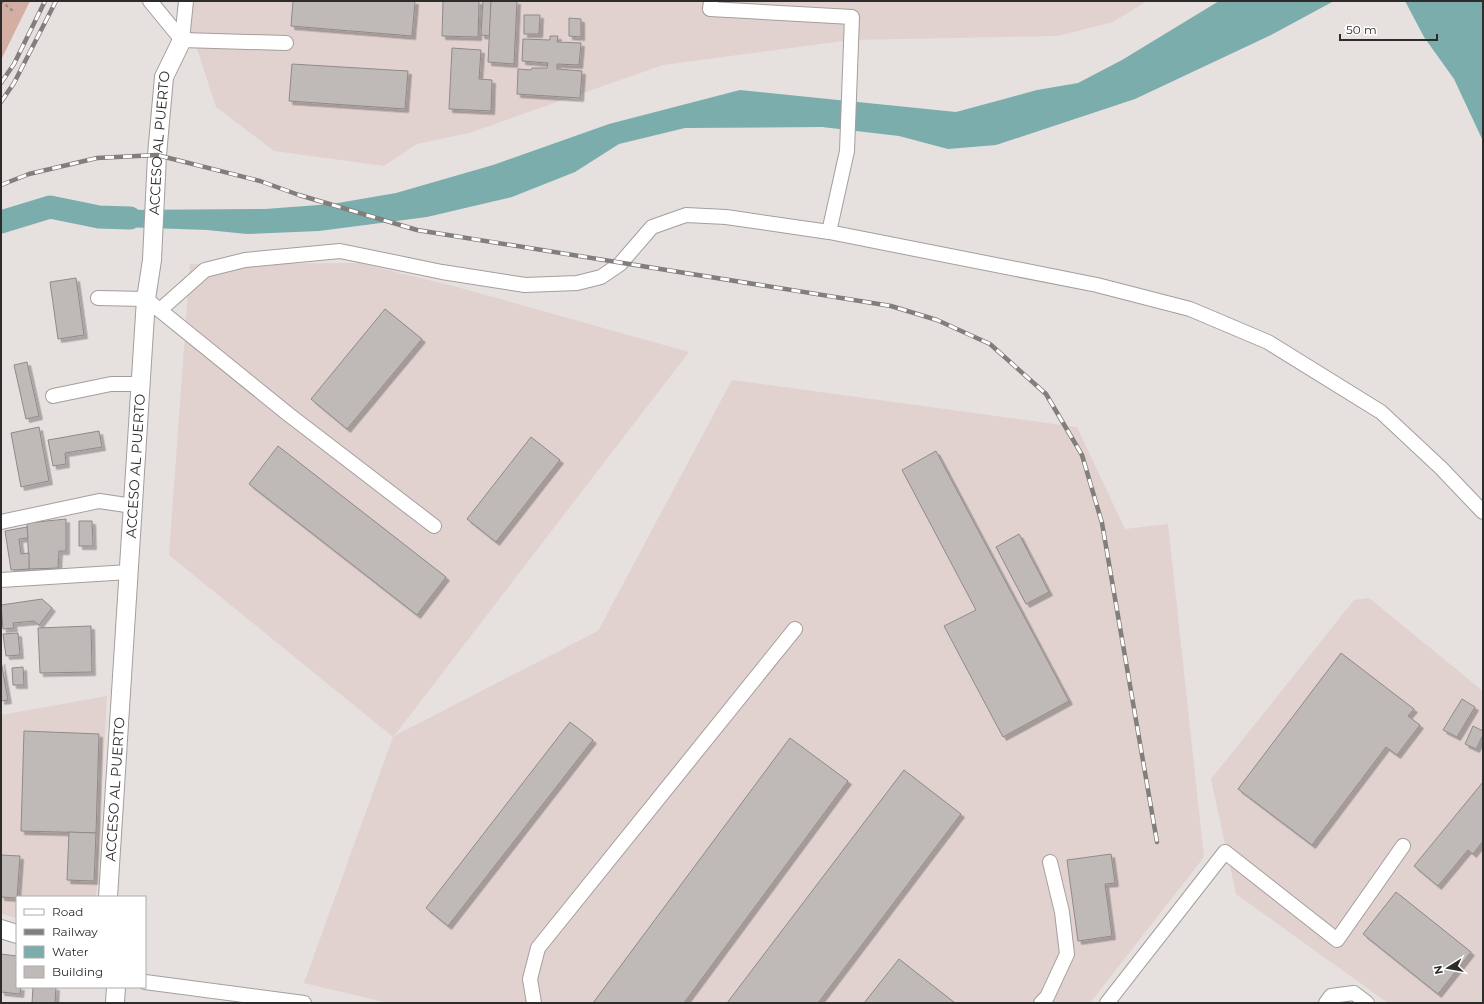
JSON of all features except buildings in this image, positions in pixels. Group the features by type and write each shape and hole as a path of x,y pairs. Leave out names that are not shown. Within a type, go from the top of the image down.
{"main road":[{"name":"ACCESO AL PUERTO","path":"108,896 146,299 152,260 156,171 164,77 182,40"},
{"path":"1,929 16,934"},
{"path":"115,1003 116,988"}],"street":[{"path":"150,1 182,40 286,43"},
{"path":"182,40 186,1"},
{"path":"711,1 710,8 852,17 847,151 829,232"},
{"path":"160,310 205,270 245,260 340,251 442,272 524,285 576,283 601,277 620,264 652,227 686,215 726,217 829,232 1097,285 1190,309 1268,342 1380,412 1441,468 1483,512"},
{"path":"98,298 146,299 288,414 434,526"},
{"path":"53,396 111,384 141,384"},
{"path":"1,522 99,501 133,506"},
{"path":"1,580 129,572"},
{"path":"534,1003 530,979 538,948 795,629"},
{"path":"1106,1003 1225,852 1337,940 1403,846"},
{"path":"1041,1003 1047,997 1067,954 1062,912 1050,862"},
{"path":"146,982 304,1003"},
{"path":"1326,1003 1331,996 1354,993 1367,1003"}],"path":[{"path":"1,1 14,12"}],"shaded area":[{"path":"1,1 30,1 1,60"},
{"path":"177,1 1147,1 1113,22 1058,36 851,40 663,65 469,133 417,144 384,166 274,151 216,107 199,55"},
{"path":"359,263 457,287 689,352 394,736 598,631 732,380 1077,427 1125,529 1168,524 1204,857 1090,1003 388,1003 304,983 393,737 169,555 190,264"},
{"path":"1369,598 1483,691 1483,1003 1388,1003 1236,894 1211,779 1354,600"},
{"path":"107,696 96,896 16,896 16,918 1,914 1,715"}],"water":[{"path":"1219,1 1334,1 1271,35 1135,99 996,145 948,149 899,136 822,127 685,128 619,144 575,172 512,197 427,217 319,231 247,234 207,230 122,227 99,217 122,210 265,209 332,204 396,193 493,165 609,124 740,90 956,112 1037,90 1078,83 1122,60"},
{"path":"1405,1 1483,1 1483,141 1454,79 1424,37"}],"waterway":[{"path":"1,222 50,207 99,217 130,218"}],"railway":[{"path":"1,83 14,64 45,1"},
{"path":"1,102 14,83 56,1"},
{"path":"1,185 29,174 97,158 157,155 260,181 299,195 417,230 891,306 937,320 990,344 1046,394 1082,455 1102,523 1157,842"}]}
